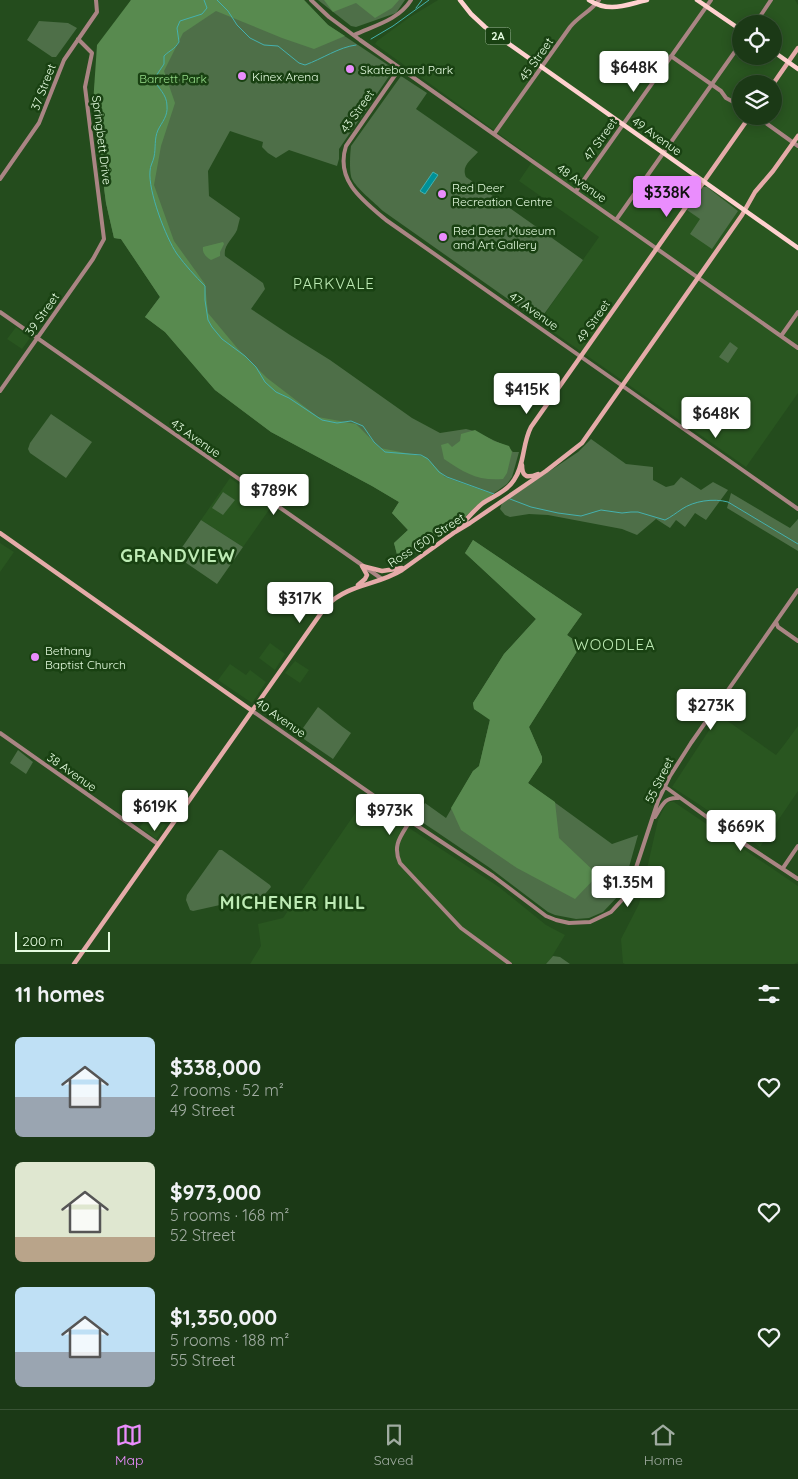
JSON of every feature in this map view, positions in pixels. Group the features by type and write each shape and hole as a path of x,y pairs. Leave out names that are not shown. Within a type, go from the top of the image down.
{"main road":[{"name":"49 Avenue","path":"460,0 470,14 480,23 798,248"},
{"path":"589,0 612,8 629,2 647,0"},
{"path":"697,0 732,24"},
{"path":"779,75 798,48"},
{"path":"782,58 798,70"},
{"name":"49 Street","path":"455,532 475,511 501,493 515,479 529,430 744,125"},
{"name":"Ross (50) Street","path":"74,964 324,608 338,596 356,587 396,574 455,532 502,502 582,444 745,210 759,187 796,144 798,136"},
{"path":"521,461 522,472 526,476 546,471"},
{"path":"475,511 481,507 491,509 492,498"},
{"name":"40 Avenue","path":"0,533 252,710"},
{"path":"362,566 382,571 406,567"},
{"path":"356,587 366,577 366,572 362,566"}],"street":[{"name":"37 Street","path":"0,179 39,123 62,64 97,12 96,0"},
{"name":"48 Avenue","path":"311,0 366,45 798,348"},
{"path":"354,35 392,18 402,11 410,0"},
{"name":"47 Street","path":"576,191 711,0"},
{"path":"760,15 771,0"},
{"name":"45 Street","path":"494,134 573,23 598,2"},
{"name":"Springbett Drive","path":"78,39 92,53 85,87 104,233 104,239 100,248"},
{"path":"616,220 732,55"},
{"path":"671,56 722,91 726,98 732,101"},
{"name":"43 Street","path":"344,170 343,156 348,142 400,68"},
{"path":"769,125 796,144"},
{"name":"47 Avenue","path":"344,170 353,189 386,220 798,509"},
{"name":"39 Street","path":"0,391 100,248"},
{"name":"43 Avenue","path":"0,312 382,579"},
{"path":"781,336 798,312"},
{"name":"55 Street","path":"550,918 569,923 590,922 603,916 622,900 630,886 664,786 686,750 798,590"},
{"path":"776,622 778,627 798,641"},
{"name":"40 Avenue","path":"252,710 493,876 550,918"},
{"name":"38 Avenue","path":"0,733 158,844"},
{"path":"664,786 798,879"},
{"path":"651,823 665,801 671,798 680,798"},
{"path":"410,820 398,840 396,850 397,857 406,870 461,928 510,964"},
{"path":"783,868 798,846"}],"shaded area":[{"path":"131,0 304,0 328,25 345,36 314,49 216,11 183,33 164,71 175,103 161,146 154,185 174,241 205,284 208,313 238,349 267,378 318,417 356,424 380,448 426,457 445,477 493,494 476,506 459,523 446,530 421,550 399,562 394,543 408,530 392,513 399,502 271,432 215,390 165,332 145,317 160,297 121,239 114,238 106,203 93,104 97,45"},
{"path":"324,0 399,0 392,8 375,18 356,3 333,12"},
{"path":"438,0 795,0 798,5 798,393 746,467 539,322 599,237 519,181 534,159 375,44 410,17"},
{"path":"223,242 220,256 211,260 205,255 203,247"},
{"path":"16,327 30,338 22,349 7,339"},
{"path":"475,430 494,441 509,446 512,452 507,473 503,479 486,479 472,475 444,459 441,445 448,443 452,447 460,441 461,434"},
{"path":"230,478 271,507 243,547 201,520"},
{"path":"473,540 582,614 567,635 581,645 529,727 542,757 542,762 528,783 555,802 559,838 598,875 575,899 517,868 461,830 451,808 473,771 479,766 490,720 474,709 473,703 504,654 536,619 465,553"},
{"path":"0,543 14,552 0,572"},
{"path":"270,643 285,654 275,670 259,658"},
{"path":"295,661 309,670 300,683 285,673"},
{"path":"230,664 246,675 250,670 266,682 252,703 218,680"},
{"path":"719,715 776,755 798,726 798,791 760,847 672,787"},
{"path":"365,799 499,887 546,925 565,935 548,963 250,964 261,946 258,924 283,918"},
{"path":"669,802 674,802 798,886 798,962 794,964 623,963 621,939 639,904 658,820"},
{"path":"149,814 166,825 156,839 140,827"}],"green space":[{"name":"Barrett Park","path":"131,0 304,0 328,25 394,69 339,149 337,166 289,150 276,158 262,147 263,142 230,131 208,171 209,196 240,218 237,230 225,249 225,256 263,283 265,289 251,309 330,360 412,418 440,433 466,429 508,447 513,452 519,452 512,477 507,484 476,506 459,523 446,530 421,550 399,562 394,543 408,530 392,513 399,502 271,432 215,390 165,332 145,317 160,297 121,239 114,238 106,203 93,104 97,60"},
{"path":"318,0 405,0 396,13 356,27 351,26"},
{"path":"39,21 68,23 77,28 56,57 52,57 27,40"},
{"path":"401,76 427,93 416,109 478,152 466,166 466,177 583,260 539,321 383,211 354,183 350,168 351,146"},
{"path":"703,187 707,187 738,211 712,249 690,234 700,219 687,210"},
{"path":"730,342 738,348 728,363 719,357"},
{"path":"51,414 92,442 66,478 30,453 28,449 30,443"},
{"path":"591,439 626,464 653,467 653,480 666,487 674,485 681,477 701,490 713,482 728,490 706,520 695,513 685,527 676,520 670,528 656,519 637,535 622,529 548,515 529,514 510,517 505,515 500,509 502,503 578,452"},
{"path":"223,492 235,500 223,515 212,508"},
{"path":"731,493 790,528 798,519 798,551 727,508"},
{"path":"201,520 243,547 217,584 176,556"},
{"path":"473,540 582,614 567,635 581,645 529,727 542,757 542,762 528,783 612,844 638,835 622,892 603,912 589,918 576,919 548,912 490,868 416,818 425,803 446,818 473,771 479,767 490,719 474,709 473,703 504,654 536,619 465,553"},
{"path":"318,707 351,733 333,759 298,735"},
{"path":"18,750 33,762 26,774 10,763"},
{"path":"219,850 222,850 271,887 261,896 193,911 190,910 186,900 187,895"},
{"path":"553,956 560,957 570,964 546,964"}],"water":[{"path":"433,172 438,175 425,194 420,191"}],"waterway":[{"path":"204,0 207,8 202,14 180,21 177,28 179,42 164,56 164,64 154,79 166,98 167,110 157,133 154,157 150,169 150,180 163,226 173,247 183,262 205,286 208,320 212,327 222,339 256,367 265,382 276,392 289,398 322,420 337,423 351,421 363,426 374,442 385,452 421,455 447,477 494,494"},
{"path":"217,0 250,38 264,45 278,46 299,63 305,65 356,45"},
{"path":"416,8 422,0"},
{"path":"371,39 429,0"},
{"path":"510,499 531,507 558,513 581,516 601,510 622,513 638,512 665,520 692,504 710,500 722,501 728,502 798,544"}],"place":[{"name":"Skateboard Park","path":"350,69"},
{"name":"Kinex Arena","path":"242,76"},
{"name":"Red Deer Recreation Centre","path":"442,194"},
{"name":"Red Deer Museum and Art Gallery","path":"443,237"},
{"name":"Bethany Baptist Church","path":"35,657"}],"district":[{"name":"PARKVALE","path":"334,283"},
{"name":"GRANDVIEW","path":"178,555"},
{"name":"WOODLEA","path":"615,644"},
{"name":"MICHENER HILL","path":"293,902"}]}
